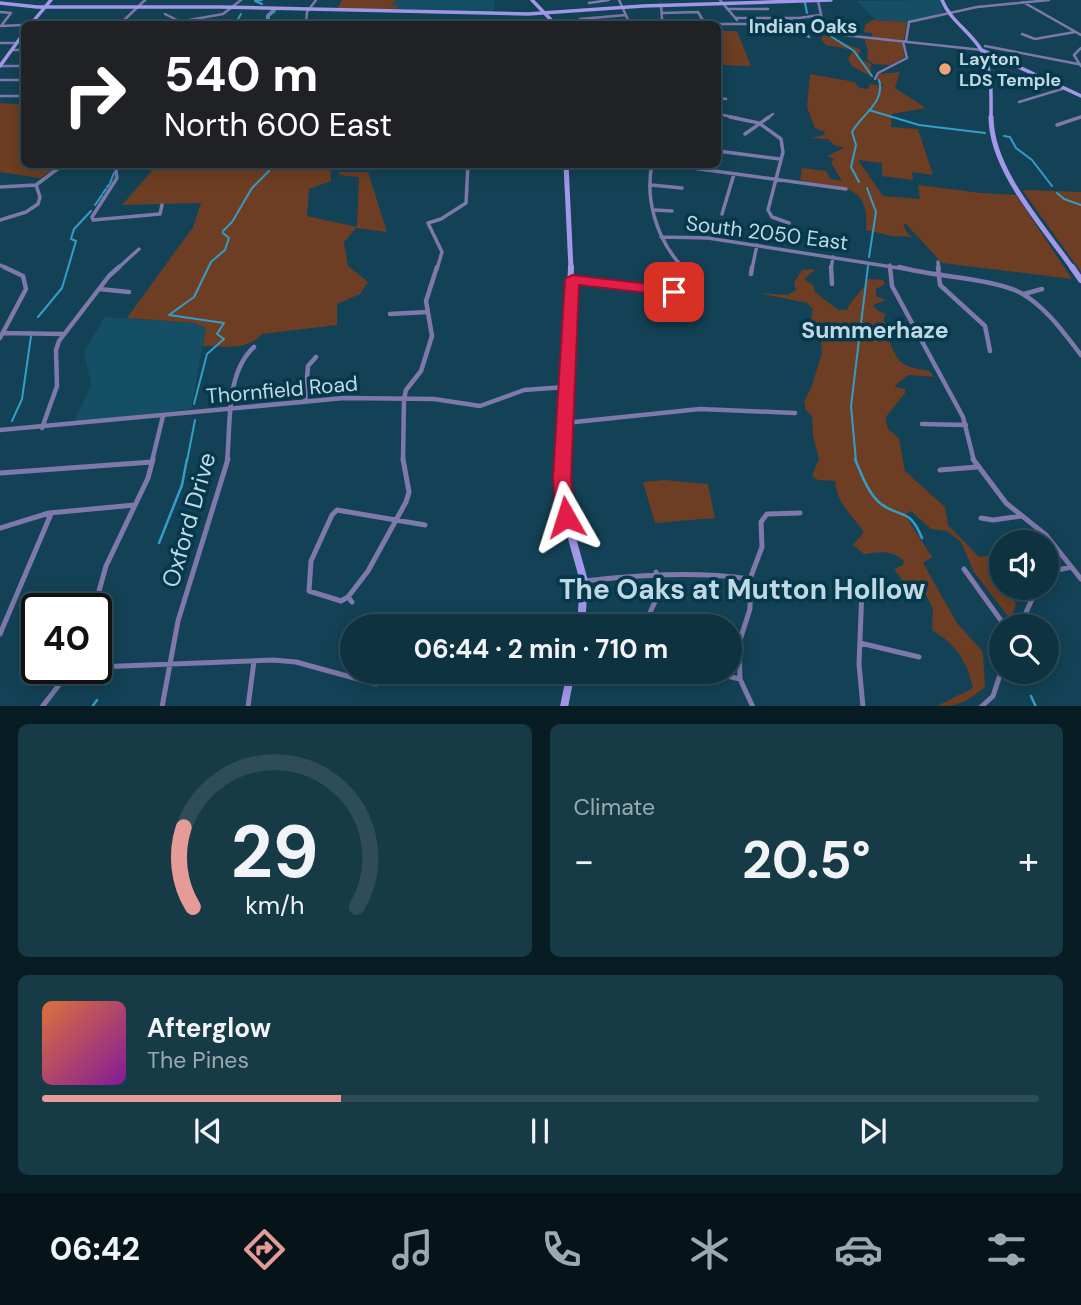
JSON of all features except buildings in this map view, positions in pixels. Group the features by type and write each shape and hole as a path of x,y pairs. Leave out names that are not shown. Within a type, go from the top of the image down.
{"street":[{"path":"34,21 51,0"},
{"path":"94,21 124,20 145,0"},
{"path":"165,14 177,20 217,18 241,0"},
{"path":"306,21 308,11 316,0"},
{"path":"532,0 553,21"},
{"path":"589,3 609,0"},
{"path":"619,0 629,21"},
{"path":"818,0 820,15 825,25 843,35 1013,48 1050,60 1079,65"},
{"path":"0,3 45,7 235,7 308,11 546,13 721,1 831,0"},
{"path":"942,0 947,13 984,47 1062,89 1081,96"},
{"path":"874,79 878,73 907,58 903,42 906,41 909,22 1022,1 1049,0"},
{"path":"721,1 739,23"},
{"path":"1022,1 1081,35"},
{"path":"659,5 664,21"},
{"path":"267,21 267,16 274,9"},
{"path":"727,9 768,9"},
{"path":"0,12 11,13 0,26"},
{"path":"663,13 698,12 703,21"},
{"path":"200,19 203,14"},
{"path":"586,21 582,18 626,15"},
{"path":"736,18 820,15"},
{"path":"790,18 809,37"},
{"path":"721,24 758,24"},
{"path":"0,26 21,26"},
{"path":"773,28 800,27"},
{"path":"1022,34 1035,39 1076,32"},
{"path":"0,66 21,38"},
{"path":"0,43 17,43"},
{"path":"984,47 989,68"},
{"path":"1079,65 1074,55 1081,48"},
{"path":"12,50 21,50"},
{"path":"1001,57 990,59 989,68 991,129 998,156 1081,280"},
{"path":"0,66 21,66"},
{"path":"0,80 21,80"},
{"path":"1019,102 1062,89"},
{"path":"0,96 21,96"},
{"path":"721,98 726,99"},
{"path":"745,134 773,114"},
{"path":"721,115 759,123 781,139 783,152 769,214 789,223"},
{"path":"1057,125 1081,117"},
{"path":"721,151 780,159"},
{"path":"0,187 36,186 59,168"},
{"path":"116,168 117,178 93,219 160,214 162,205"},
{"path":"425,525 397,519 337,510 332,515 311,561 309,591 341,601 350,599 397,519 409,492 402,453 404,399 406,390 421,370 432,336 432,322 426,301 442,259 440,246 428,223 466,203 468,168"},
{"path":"566,168 572,279 562,491 584,581 582,614"},
{"path":"652,168 651,185 661,237 678,262"},
{"path":"703,168 846,188"},
{"path":"722,214 734,174"},
{"path":"651,185 682,188"},
{"path":"0,220 26,212 38,204 40,197 36,186"},
{"path":"655,210 672,211"},
{"name":"South 2050 East","path":"661,237 693,236 890,265 939,276 994,283 1023,294"},
{"path":"751,274 757,246"},
{"path":"42,428 57,387 56,350 64,334 98,289 139,249"},
{"path":"832,284 830,272 833,257"},
{"path":"938,262 940,285 985,326 990,351"},
{"path":"0,265 23,276 26,289 1,336"},
{"path":"890,265 889,277 892,286 966,425 970,454 977,467 1006,503 1046,535 1081,579"},
{"path":"572,279 683,294 686,296 687,320"},
{"path":"98,289 129,292"},
{"path":"1023,294 1042,289"},
{"path":"1023,294 1063,330 1081,355"},
{"path":"390,314 427,312"},
{"path":"1,336 64,334"},
{"name":"Oxford Drive","path":"162,706 178,621 227,466 230,432 228,410 244,356 254,347"},
{"path":"305,402 308,366 316,357"},
{"name":"Thornfield Road","path":"0,430 345,398 434,400 480,406 524,390 565,387"},
{"path":"565,423 700,409 795,413"},
{"path":"98,593 106,566 152,462 163,416"},
{"path":"922,424 966,425"},
{"path":"0,473 152,462"},
{"path":"940,470 977,467"},
{"path":"0,528 26,518 135,505"},
{"path":"742,634 750,610 750,579 761,547 763,517 767,514 800,513"},
{"path":"0,634 51,514"},
{"path":"981,518 993,520 1022,516"},
{"path":"1059,570 1072,567"},
{"path":"964,569 996,614"},
{"path":"584,581 656,572 695,571 750,579"},
{"path":"649,614 657,597 656,572"},
{"path":"862,589 860,643 863,706"},
{"path":"860,643 919,657"},
{"path":"248,706 254,661"},
{"path":"112,666 296,662 340,674"},
{"path":"742,683 753,706"},
{"path":"42,706 59,684"},
{"path":"564,706 569,684"},
{"path":"981,706 989,702 999,684"}],"shaded area":[{"path":"342,0 495,0 493,13 337,10"},
{"path":"342,0 397,0 390,6 400,5 394,10 337,10"},
{"path":"940,0 944,13 907,22 876,20 857,1"},
{"path":"872,20 907,22 904,40 872,38 872,33 864,32 865,25"},
{"path":"721,31 737,31 751,66 722,65"},
{"path":"824,35 861,50 857,58 871,64 870,76 852,66 848,58 854,50 826,45 821,39"},
{"path":"864,39 901,41 905,57 890,65 873,64 867,59 868,50"},
{"path":"900,72 895,88 926,108 892,114 891,127 918,129 933,175 912,172 913,180 882,176 882,163 858,160 883,196 920,199 918,185 1016,195 1072,279 942,263 906,224 903,225 913,237 892,236 866,230 863,202 848,189 800,180 802,168 826,171 831,179 842,181 831,163 834,159 827,156 844,148 834,145 828,139 810,138 824,135 825,132 815,128 807,107 810,74 855,82 859,88 868,89 870,84 884,86 876,79 879,74"},
{"path":"0,103 21,105 21,168 55,168 40,178 0,172"},
{"path":"154,168 329,168 331,181 309,189 307,216 357,227 359,177 339,175 339,172 368,172 387,232 356,228 344,242 348,266 368,282 360,294 337,304 337,325 262,334 242,345 203,346 206,328 194,323 127,318 193,227 201,203 122,205"},
{"path":"1023,191 1081,192 1081,272"},
{"path":"802,270 814,271 804,279 813,285 815,292 838,310 847,310 868,279 883,280 885,284 876,289 876,296 886,300 873,305 886,314 883,320 894,335 888,337 895,353 901,362 929,371 934,377 908,375 894,387 905,389 905,393 885,418 888,429 899,438 905,471 945,507 948,525 979,557 989,556 989,591 974,572 961,542 947,531 931,529 911,511 905,515 932,557 923,563 957,623 983,652 985,687 958,704 937,706 973,688 959,654 932,630 933,608 919,582 903,581 894,569 903,565 904,561 894,555 886,552 864,554 853,545 864,532 842,502 835,481 818,480 812,476 819,459 813,436 812,416 806,410 804,402 822,353 821,341 809,328 813,309 807,303 759,293 788,295 796,290 794,283"},
{"path":"105,317 194,323 206,328 191,409 74,422 91,385 84,351"},
{"path":"664,480 708,484 715,518 655,523 643,482"},
{"path":"996,600 1013,600 1016,603 1013,614 1006,614"}],"waterway":[{"path":"262,0 255,1 262,4"},
{"path":"805,3 807,13"},
{"path":"269,21 269,16 275,11"},
{"path":"237,21 241,14"},
{"path":"818,28 854,51 872,76"},
{"path":"870,110 879,95 879,80"},
{"path":"859,182 851,167 856,145 852,132 870,110"},
{"path":"870,110 919,125 985,133"},
{"path":"1004,136 1010,137 1016,148 1032,160 1052,186"},
{"path":"223,231 269,168"},
{"path":"110,183 114,173"},
{"path":"867,188 876,212 869,257"},
{"path":"103,193 106,189"},
{"path":"1057,193 1064,199 1081,205"},
{"path":"95,205 102,195"},
{"path":"38,317 62,288 76,241 71,239 74,229 91,211"},
{"path":"212,261 225,250 229,238 223,233"},
{"path":"194,404 207,354 224,339 217,334 224,323 169,315 194,297 211,262"},
{"path":"856,461 851,406 868,266"},
{"path":"12,421 22,399 31,336"},
{"path":"187,461 195,420"},
{"path":"159,543 182,485 187,459"},
{"path":"855,459 876,500 909,518 922,538"},
{"path":"1031,696 1036,706"},
{"path":"93,706 97,700"}],"place":[{"name":"Layton LDS Temple","path":"945,69"}],"district":[{"name":"Indian Oaks","path":"803,26"},
{"name":"Summerhaze","path":"875,330"},
{"name":"The Oaks at Mutton Hollow","path":"742,589"}],"route":[{"path":"566,517 562,478 572,279 674,292"}]}
